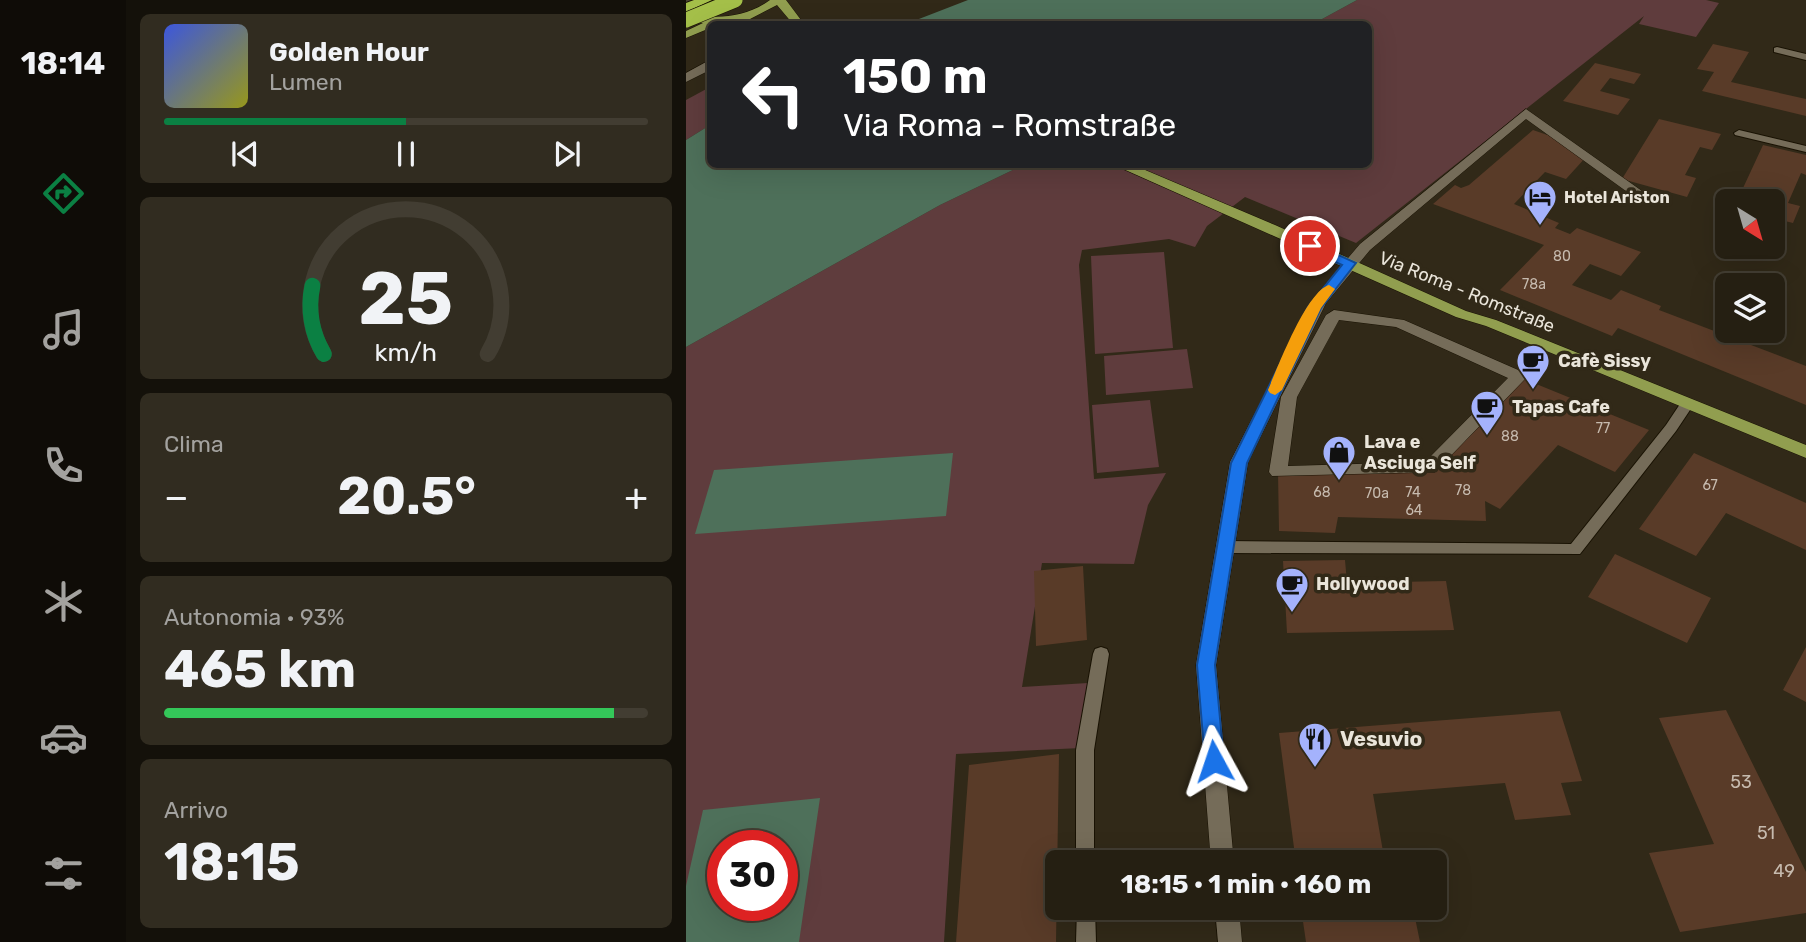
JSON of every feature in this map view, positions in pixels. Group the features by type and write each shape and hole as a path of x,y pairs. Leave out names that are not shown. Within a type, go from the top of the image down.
{"highway":[{"path":"686,8 705,0"},
{"path":"686,18 735,0"}],"main road":[{"path":"723,20 758,12 779,0 796,21"},
{"path":"686,18 731,21"},
{"path":"686,35 707,26"},
{"name":"Via Roma - Romstraße","path":"1128,168 1350,263 1461,314 1491,323 1806,452"}],"street":[{"path":"686,78 707,67"},
{"path":"1222,850 1206,665 1239,463 1314,307 1365,247 1526,113 1642,197"},
{"path":"1334,315 1399,323 1519,377 1429,468 1278,472 1285,426 1289,397 1334,315"},
{"path":"1228,920 1230,942"}],"lane":[{"path":"1777,51 1806,57"},
{"path":"1739,133 1806,149"},
{"path":"1226,547 1575,550 1671,428 1686,404"},
{"path":"1259,423 1285,426"},
{"path":"1085,850 1085,750 1101,654"},
{"path":"1086,920 1086,942"}],"shaded area":[{"path":"968,0 1357,0 1318,21 914,21"},
{"path":"1357,0 1706,0 1719,3 1696,37 1639,24 1644,16 1356,243 1245,197 1207,226 1195,247 1169,239 1082,250 1079,265 1094,479 1166,473 1148,505 1134,564 1042,563 1022,687 1088,683 1081,748 956,754 944,942 686,942 686,347 940,205 1017,168 1372,168 1372,21 1318,21"},
{"path":"707,89 707,127 686,140 686,100"},
{"path":"707,127 707,168 1017,168 940,205 686,347 686,140"},
{"path":"1164,252 1173,348 1095,354 1091,256"},
{"path":"1187,349 1193,388 1106,395 1104,356"},
{"path":"1150,400 1159,467 1097,473 1092,405"},
{"path":"953,453 946,516 695,534 714,470"},
{"path":"820,798 799,942 686,942 686,886 703,810"}],"building":[{"path":"1713,44 1749,52 1731,82 1806,99 1806,116 1702,91 1714,72 1697,69"},
{"path":"1595,63 1641,74 1634,84 1610,78 1600,91 1630,99 1618,115 1563,101"},
{"path":"1659,119 1721,134 1712,150 1700,147 1685,175 1696,178 1687,197 1622,179"},
{"path":"1533,130 1556,138 1586,157 1566,179 1545,172 1514,204 1559,223 1555,228 1570,234 1577,228 1641,252 1621,276 1590,264 1572,285 1611,300 1621,290 1661,306 1659,310 1715,331 1715,343 1746,343 1806,366 1806,405 1618,328 1612,336 1500,290 1544,245 1433,204 1455,185 1461,188 1469,185"},
{"path":"1763,145 1806,155 1806,175 1801,173 1788,203 1800,206 1793,223 1785,221 1785,189 1743,189"},
{"path":"1519,377 1649,430 1615,472 1558,445 1500,509 1485,501 1486,521 1338,517 1335,533 1279,531 1278,472 1429,468"},
{"path":"1694,453 1806,503 1806,550 1726,513 1696,556 1639,529"},
{"path":"1615,554 1711,598 1687,643 1588,597"},
{"path":"1345,560 1347,583 1446,581 1454,630 1287,633 1283,561"},
{"path":"1083,566 1087,640 1036,646 1034,571"},
{"path":"1806,647 1806,702 1783,690"},
{"path":"1726,710 1806,872 1806,913 1680,932 1649,853 1714,844 1659,718"},
{"path":"1560,711 1582,781 1561,783 1571,815 1515,820 1505,783 1373,794 1383,850 1294,850 1279,733"},
{"path":"1059,754 1057,850 1045,850 1045,920 1056,920 1056,942 956,942 969,765"},
{"path":"1303,920 1415,920 1420,942 1306,942"}],"tunnel":[{"path":"686,2 692,0"}],"slow traffic":[{"path":"1275,390 1314,307 1329,289"}],"place":[{"name":"Hotel Ariston","path":"1540,227"},
{"name":"Cafè Sissy","path":"1533,391"},
{"name":"Tapas Cafe","path":"1487,437"},
{"name":"Lava e Asciuga Self","path":"1339,482"},
{"name":"Hollywood","path":"1292,614"},
{"name":"Vesuvio","path":"1315,769"}],"route":[{"path":"1214,761 1206,665 1239,463 1314,307 1350,263 1310,246"}]}
